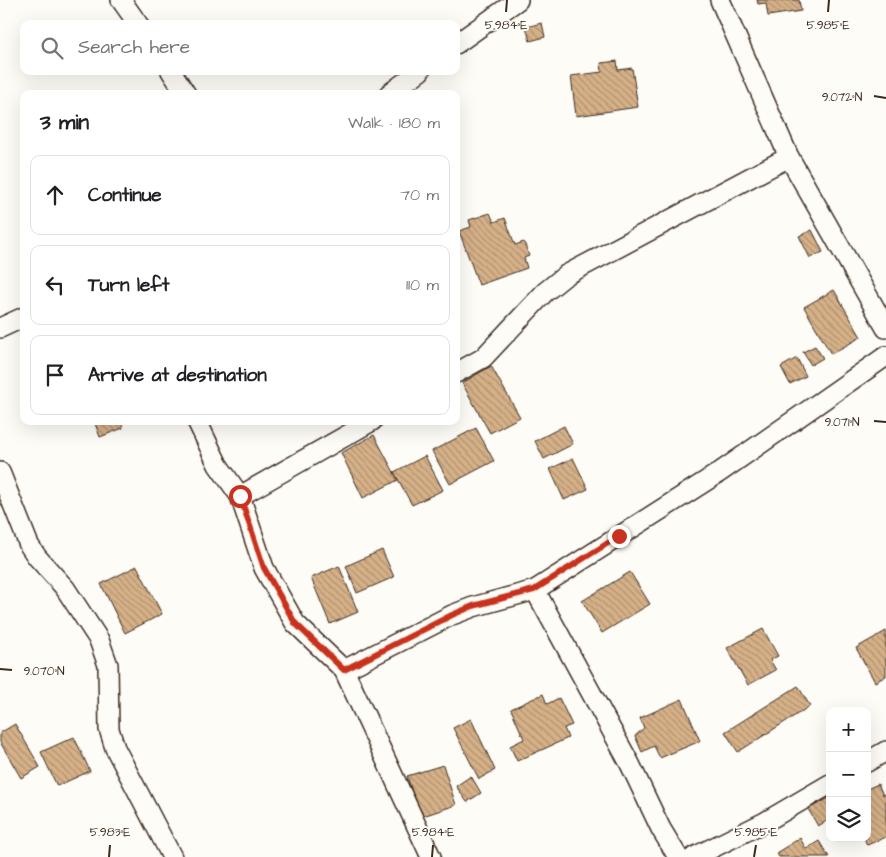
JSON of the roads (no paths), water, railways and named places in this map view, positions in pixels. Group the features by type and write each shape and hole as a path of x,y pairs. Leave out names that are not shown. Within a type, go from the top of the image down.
{"street":[{"path":"121,0 135,20"},
{"path":"460,41 518,0"},
{"path":"720,0 789,157 886,328"},
{"path":"174,75 183,90"},
{"path":"394,90 415,75"},
{"path":"460,371 483,358 545,292 566,275 789,157"},
{"path":"0,328 20,318"},
{"path":"344,670 473,606 534,590 720,472 886,356"},
{"path":"199,425 218,465 240,496 264,568 295,623 344,670 426,855"},
{"path":"240,496 365,425"},
{"path":"0,472 29,545 36,557 65,588 99,640 108,665 109,729 115,748 172,857"},
{"path":"534,590 630,764 661,829 678,857"},
{"path":"871,760 886,751"},
{"path":"694,857 765,822 826,786"}]}
